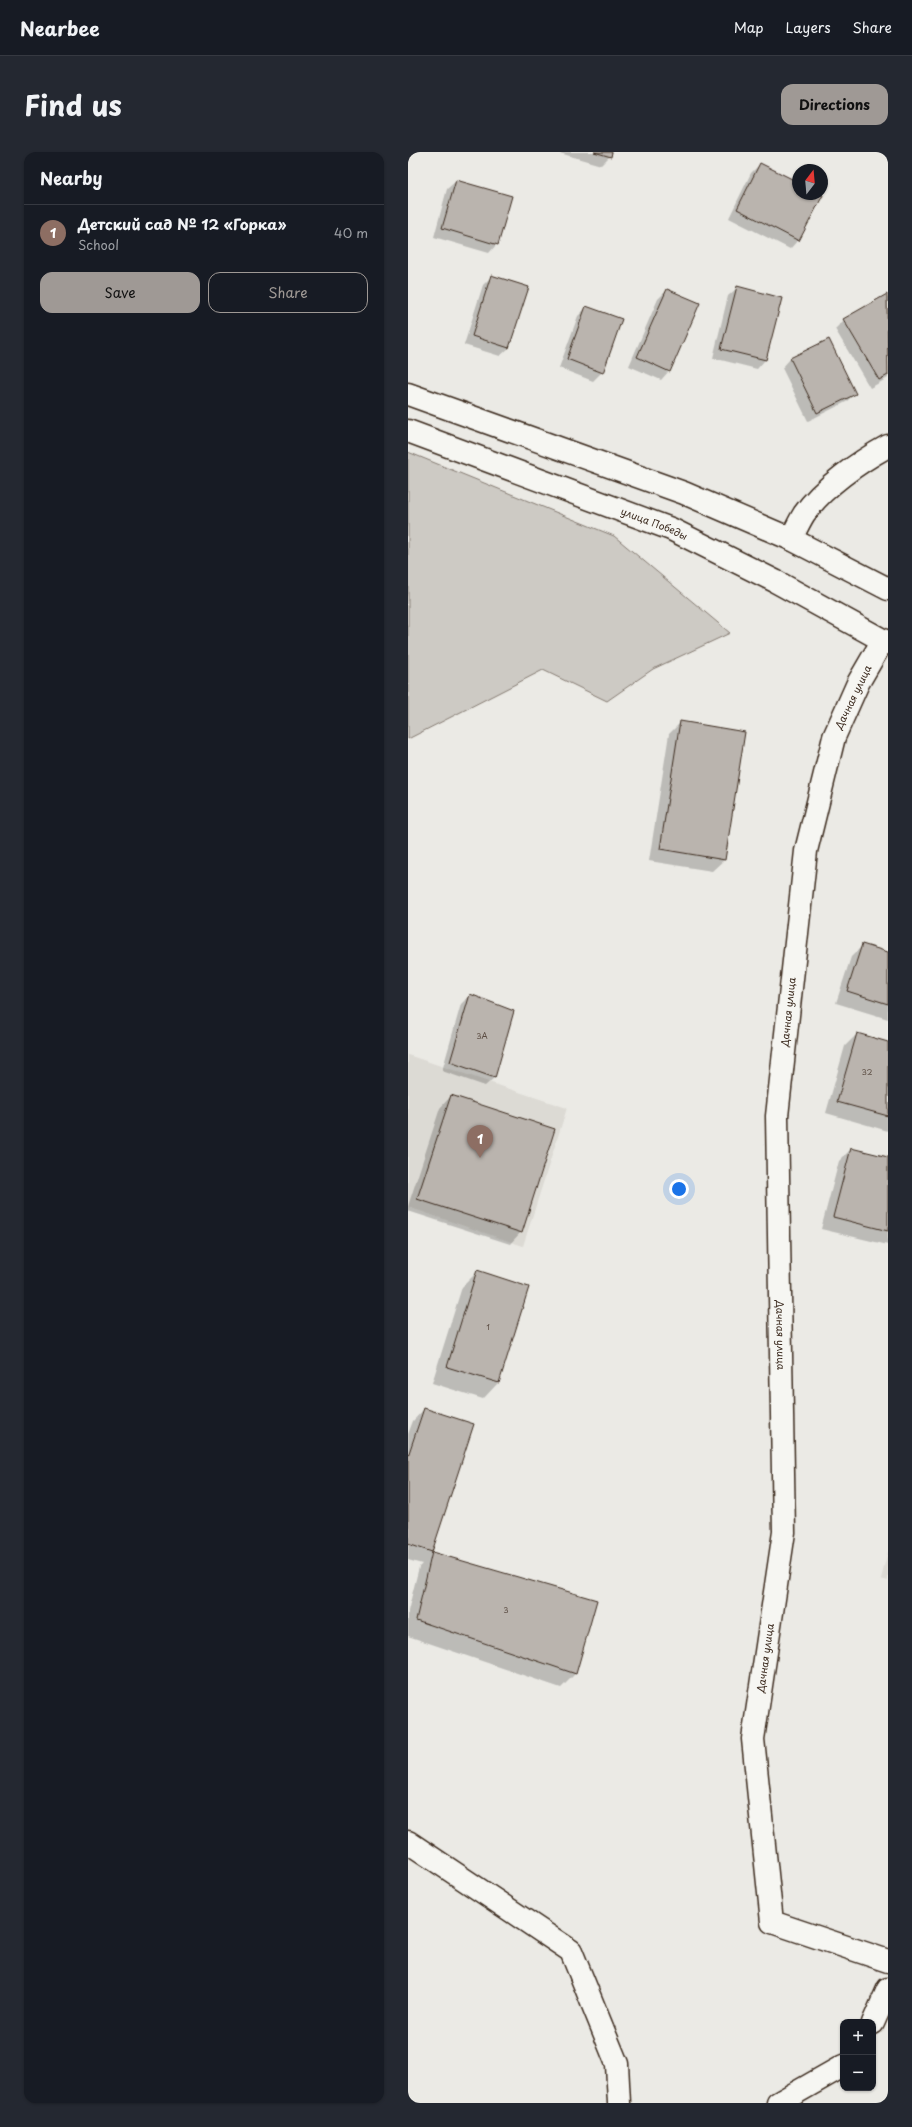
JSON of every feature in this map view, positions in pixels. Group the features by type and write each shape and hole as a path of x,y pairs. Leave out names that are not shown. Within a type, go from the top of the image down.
{"main road":[{"path":"408,394 684,493 791,539 888,589"},
{"name":"улица Победы","path":"408,430 671,529 775,581 885,642"},
{"path":"791,539 804,515 824,491 888,446"},
{"name":"Дачная улица","path":"885,642 858,683 834,737 806,851 777,1116 784,1532 753,1739 772,1922 888,1960"},
{"path":"408,1842 571,1951 617,2064 619,2103"},
{"path":"875,2019 888,1989"},
{"path":"778,2103 840,2068"}],"shaded area":[{"path":"408,452 614,536 730,633 653,669 607,701 543,670 408,739"},
{"path":"408,1055 567,1108 523,1246 408,1207"},
{"path":"888,1551 888,1581 881,1579"}],"building":[{"path":"594,152 612,152 611,157"},
{"path":"760,163 792,179 792,200 820,200 799,241 737,209"},
{"path":"456,180 512,196 498,245 442,228"},
{"path":"491,275 529,287 509,348 472,336"},
{"path":"737,286 782,298 766,360 721,349"},
{"path":"667,289 700,303 670,372 637,357"},
{"path":"887,294 888,375 879,380 843,319"},
{"path":"586,306 622,319 603,373 567,359"},
{"path":"829,339 856,394 817,413 790,358"},
{"path":"680,721 745,732 725,860 660,849"},
{"path":"862,944 888,952 888,1004 847,991"},
{"path":"470,994 514,1011 495,1078 450,1062"},
{"path":"857,1033 888,1042 888,1116 837,1102"},
{"path":"451,1095 555,1129 522,1233 417,1199"},
{"path":"851,1148 888,1157 888,1231 833,1217"},
{"path":"477,1270 529,1287 499,1383 447,1367"},
{"path":"424,1408 474,1424 432,1552 408,1544 408,1456"},
{"path":"432,1552 597,1600 576,1674 416,1620"}],"place":[{"name":"Детский сад № 12 «Горка»","path":"480,1158"}]}
